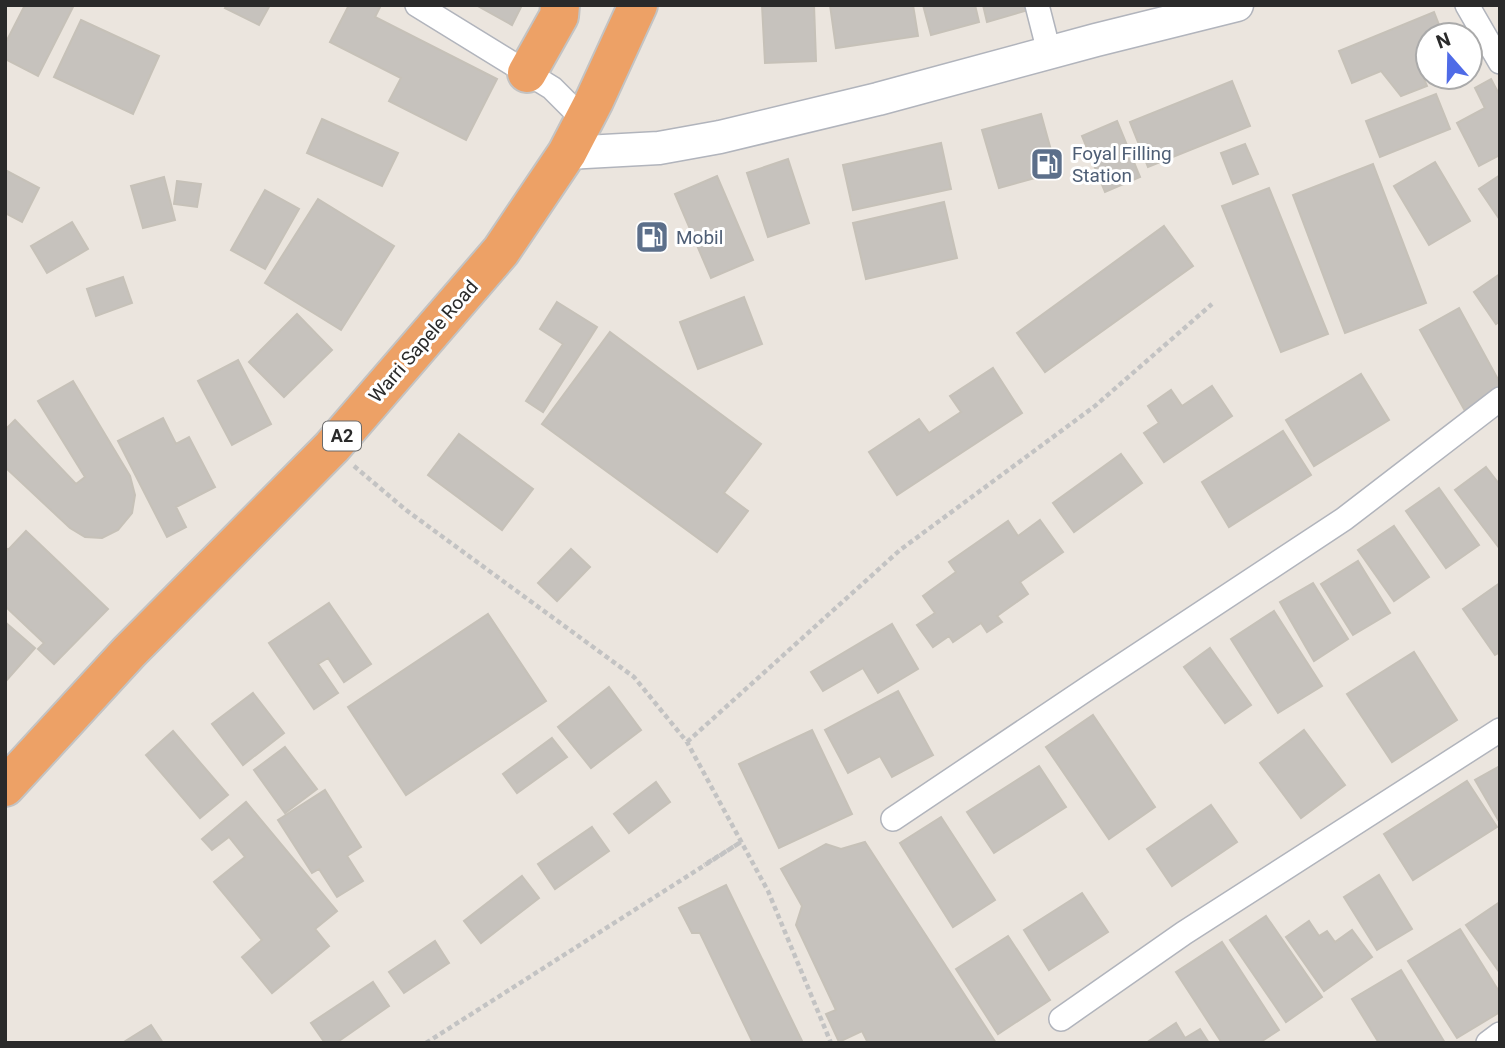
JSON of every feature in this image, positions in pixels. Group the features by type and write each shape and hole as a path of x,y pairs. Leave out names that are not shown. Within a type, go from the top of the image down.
{"highway":[{"path":"527,73 559,16 560,5"},
{"name":"Warri Sapele Road","path":"5,787 129,652 332,447 501,251 594,102 616,23 638,5"}],"main road":[{"path":"575,136 659,148 720,137 878,99 1049,52 1237,5"}],"street":[{"path":"417,5 552,89 575,136"},
{"path":"1037,5 1049,52"},
{"path":"1467,5 1500,62"},
{"path":"892,819 1344,519 1500,399"},
{"path":"1061,1019 1184,933 1500,730"},
{"path":"1488,1043 1500,1034"}],"path":[{"path":"687,742 900,550 1096,406 1212,304"},
{"path":"332,447 407,510 634,677 687,742 768,891 831,1043"},
{"path":"704,865 741,842"},
{"path":"426,1043 741,842"}],"building":[{"path":"25,5 74,5 38,76 5,59 5,44"},
{"path":"227,5 270,5 259,25 225,8"},
{"path":"349,5 377,5 380,7 375,17 497,79 466,140 389,101 401,78 330,42"},
{"path":"476,5 522,5 512,25"},
{"path":"762,5 814,5 816,61 765,63"},
{"path":"830,5 913,5 918,36 836,48"},
{"path":"923,5 975,5 979,22 931,35"},
{"path":"983,5 1027,5 1028,10 987,22"},
{"path":"1434,12 1438,21 1414,21 1414,91 1401,96 1381,71 1352,83 1339,51"},
{"path":"81,20 159,56 133,114 54,77"},
{"path":"1491,79 1500,96 1500,155 1479,166 1457,123 1485,108 1476,91 1484,91 1484,83"},
{"path":"1232,81 1250,126 1148,167 1130,122"},
{"path":"1436,94 1450,129 1380,157 1366,121"},
{"path":"1041,114 1057,172 999,188 982,130"},
{"path":"322,119 398,153 382,186 307,153"},
{"path":"1117,121 1140,177 1105,192 1082,136"},
{"path":"941,143 951,189 853,210 843,165"},
{"path":"1245,144 1258,174 1233,184 1221,153"},
{"path":"788,159 809,223 768,237 747,173"},
{"path":"1435,162 1470,221 1429,245 1394,186"},
{"path":"1373,164 1426,303 1345,333 1293,195"},
{"path":"5,170 39,188 22,222 5,213"},
{"path":"1500,175 1500,220 1479,189"},
{"path":"717,176 753,260 711,278 675,194"},
{"path":"164,177 175,220 143,228 131,186"},
{"path":"177,181 201,184 197,207 174,204"},
{"path":"1269,188 1328,334 1281,352 1222,206"},
{"path":"265,190 299,209 265,269 231,250"},
{"path":"318,199 394,246 341,330 265,283"},
{"path":"944,202 957,258 866,279 853,223"},
{"path":"72,222 88,249 47,273 31,246"},
{"path":"1164,226 1193,266 1045,372 1017,333"},
{"path":"1500,274 1500,321 1496,324 1474,292"},
{"path":"123,277 132,303 96,316 87,289"},
{"path":"744,297 762,344 698,369 680,322"},
{"path":"557,302 597,327 543,412 526,401 563,344 540,329"},
{"path":"1459,308 1500,383 1500,392 1465,411 1420,330"},
{"path":"297,314 332,350 284,397 249,362"},
{"path":"610,332 761,444 724,493 748,511 717,552 542,424"},
{"path":"238,360 271,424 232,445 198,381"},
{"path":"993,368 1022,413 897,495 869,452 919,419 929,433 961,412 950,396"},
{"path":"1361,374 1389,420 1314,466 1286,420"},
{"path":"73,381 130,476 135,495 132,513 118,530 102,538 85,537 70,528 5,467 5,430 15,420 76,484 85,477 38,401"},
{"path":"1212,386 1232,416 1164,462 1144,433 1159,423 1148,406 1171,390 1182,406"},
{"path":"163,418 176,444 189,437 215,487 176,507 186,527 167,537 118,441"},
{"path":"1283,431 1311,475 1229,527 1202,482"},
{"path":"459,434 533,489 502,530 428,475"},
{"path":"1121,454 1142,483 1074,532 1053,503"},
{"path":"1486,467 1500,485 1500,549 1455,490"},
{"path":"1439,488 1479,545 1446,568 1406,511"},
{"path":"1040,520 1063,552 1020,582 1028,594 997,616 1002,622 987,632 981,623 953,642 949,636 933,647 917,625 935,613 923,596 956,572 949,562 1008,521 1018,536"},
{"path":"1394,526 1429,577 1394,601 1358,550"},
{"path":"26,531 108,609 54,664 38,649 44,643 5,606 5,547 8,550"},
{"path":"571,549 590,567 557,601 538,583"},
{"path":"1358,561 1390,613 1353,635 1321,584"},
{"path":"1313,583 1348,639 1314,661 1280,602"},
{"path":"1500,583 1500,652 1495,655 1463,609"},
{"path":"329,603 371,664 344,682 328,658 318,664 338,693 314,709 269,643"},
{"path":"1274,611 1322,686 1278,713 1231,639"},
{"path":"488,614 546,701 406,795 348,707"},
{"path":"5,622 35,648 5,682"},
{"path":"892,624 918,669 878,693 863,668 823,691 811,672"},
{"path":"1210,648 1251,705 1225,723 1184,667"},
{"path":"1414,652 1457,720 1392,762 1347,694"},
{"path":"609,687 641,730 591,768 558,727"},
{"path":"898,691 933,755 892,777 880,756 848,773 825,730"},
{"path":"253,693 284,733 243,765 212,724"},
{"path":"1093,715 1155,807 1109,839 1046,747"},
{"path":"812,730 852,814 779,848 739,764"},
{"path":"1304,730 1345,785 1301,818 1260,763"},
{"path":"173,731 228,795 200,818 146,755"},
{"path":"552,738 567,757 517,793 503,774"},
{"path":"285,747 317,789 285,813 254,770"},
{"path":"1039,766 1066,807 994,853 967,812"},
{"path":"1500,766 1500,823 1475,780"},
{"path":"1467,781 1497,827 1413,880 1384,834"},
{"path":"656,782 670,802 629,833 614,814"},
{"path":"325,790 361,847 347,856 363,881 337,897 319,869 312,873 278,820"},
{"path":"246,802 337,911 315,929 329,946 272,993 242,957 262,940 214,882 245,857 229,837 212,850 202,839"},
{"path":"1211,805 1237,842 1172,886 1147,849"},
{"path":"941,817 995,900 953,927 900,843"},
{"path":"592,827 609,851 555,889 538,864"},
{"path":"865,842 996,1043 868,1043 862,1031 839,1042 826,1014 836,1010 796,925 802,906 781,869 826,844 841,849"},
{"path":"1379,875 1412,929 1377,950 1344,897"},
{"path":"522,876 539,898 481,943 464,921"},
{"path":"726,885 803,1043 753,1043 700,933 692,933 679,908"},
{"path":"1082,893 1108,932 1049,970 1024,930"},
{"path":"1500,902 1500,973 1466,925"},
{"path":"1266,916 1322,997 1286,1022 1230,940"},
{"path":"1309,921 1319,936 1327,931 1335,942 1352,930 1372,957 1324,991 1286,937"},
{"path":"1460,929 1500,993 1500,1012 1457,1038 1408,961"},
{"path":"1008,936 1050,1000 998,1034 956,969"},
{"path":"435,941 449,963 404,993 389,972"},
{"path":"1222,942 1279,1030 1259,1043 1222,1043 1176,972"},
{"path":"1401,970 1445,1043 1379,1043 1352,999"},
{"path":"373,982 389,1006 336,1043 325,1043 311,1023"},
{"path":"1176,1023 1185,1038 1200,1029 1209,1043 1146,1043"},
{"path":"151,1025 163,1043 124,1042"}],"place":[{"name":"Foyal Filling Station","path":"1047,164"},
{"name":"Mobil","path":"652,237"}]}
